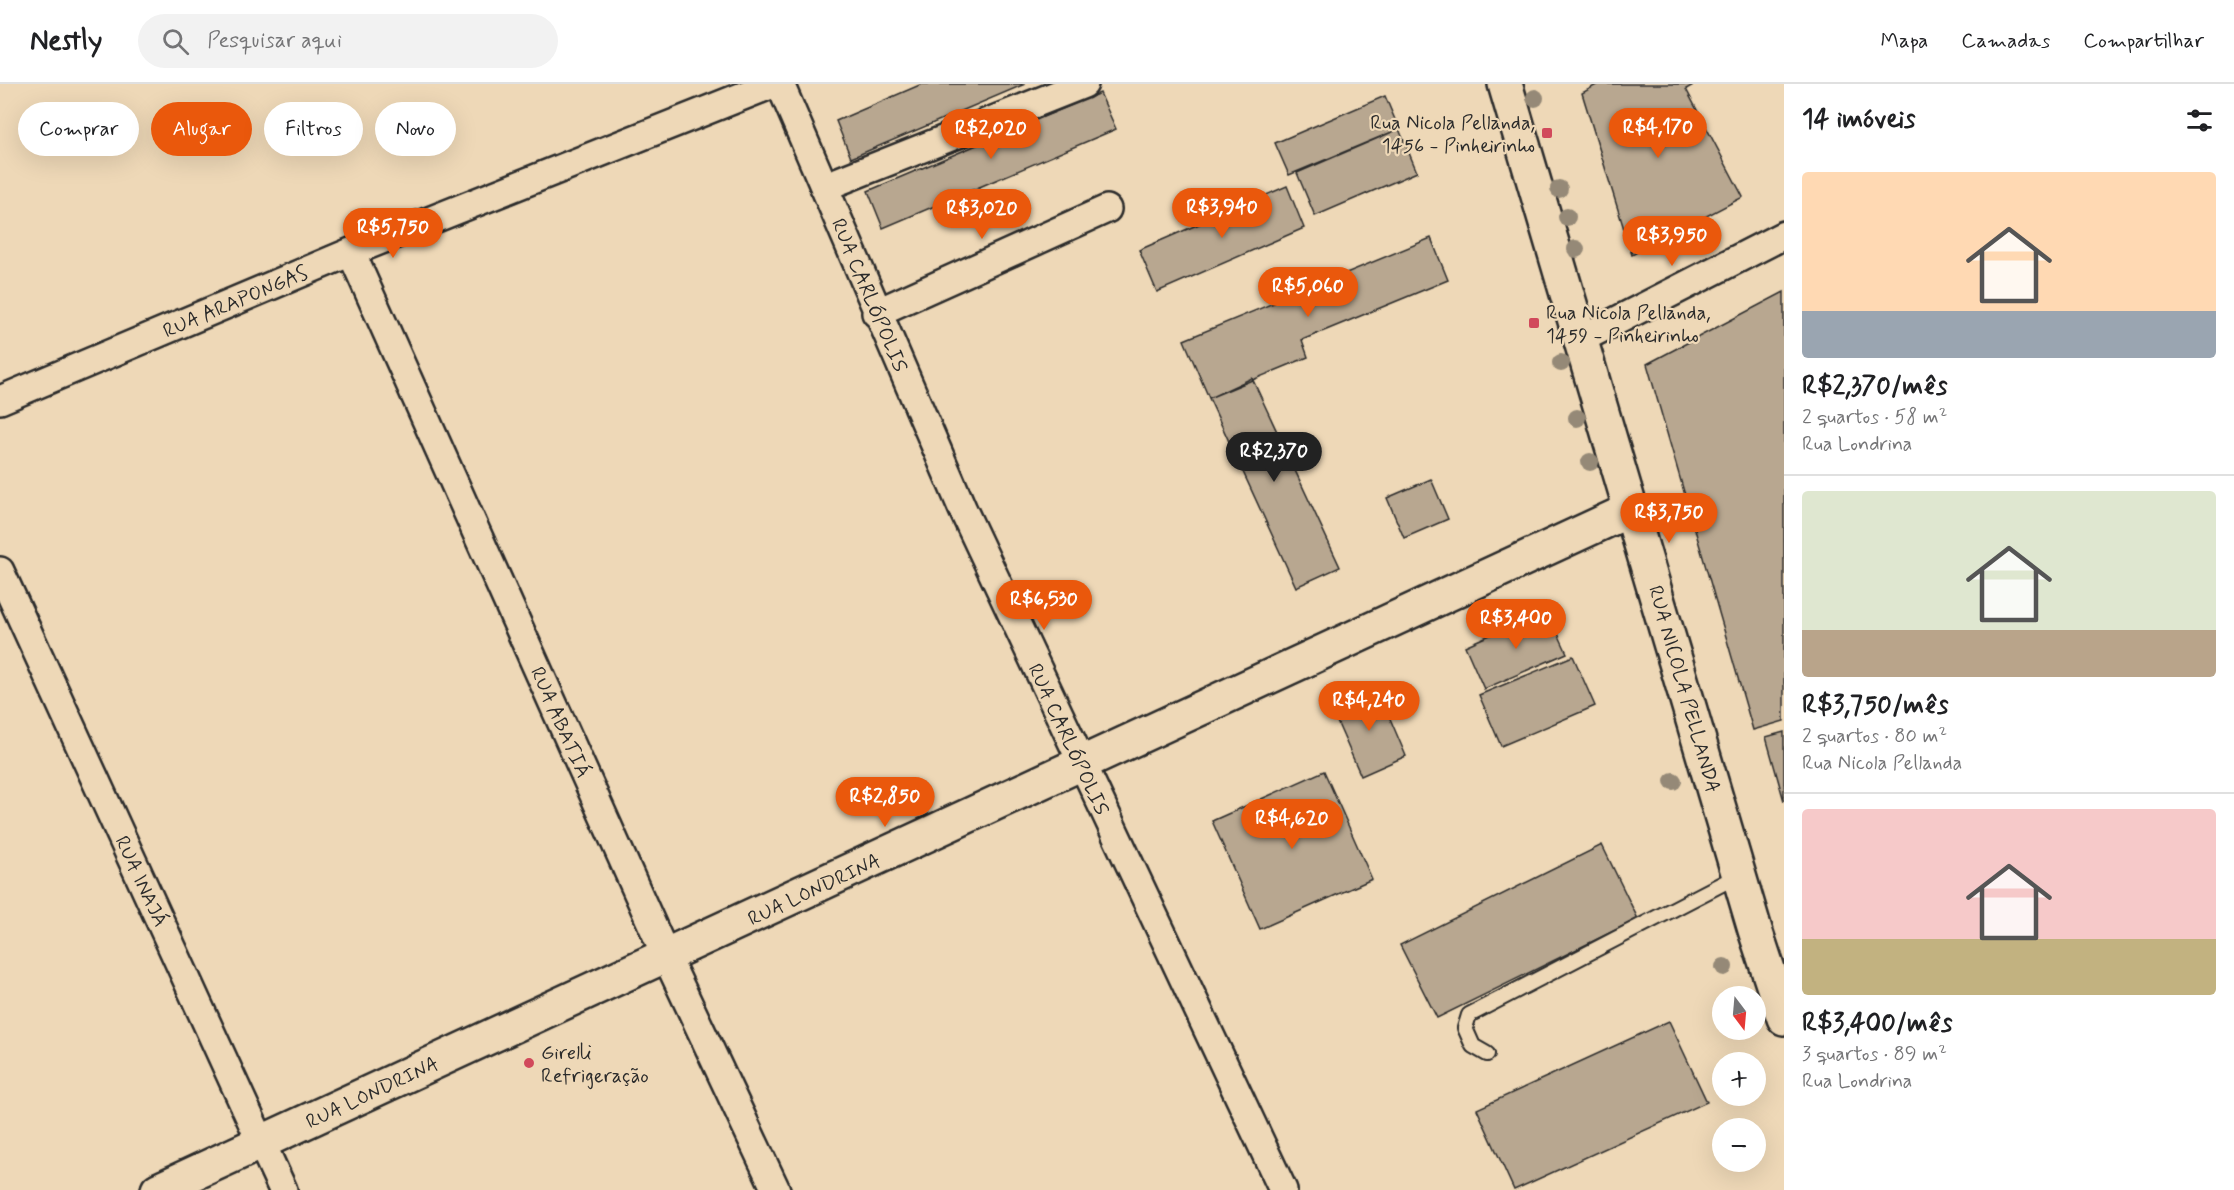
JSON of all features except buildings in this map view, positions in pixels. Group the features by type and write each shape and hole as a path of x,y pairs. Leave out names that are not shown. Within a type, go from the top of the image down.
{"street":[{"name":"RUA ARAPONGAS","path":"0,400 351,252 773,84"},
{"name":"RUA CARLÓPOLIS","path":"780,84 876,313 963,510 1081,765 1283,1190"},
{"path":"824,187 1084,84"},
{"name":"RUA NICOLA PELLANDA","path":"1505,84 1739,875 1784,1018"},
{"path":"876,313 1107,209"},
{"path":"1581,339 1784,235"},
{"name":"RUA ABATIÁ","path":"351,252 666,956 776,1190"},
{"name":"RUA LONDRINA","path":"158,1190 1632,509"},
{"name":"RUA INAJÁ","path":"0,571 284,1190"}],"lane":[{"path":"1487,1054 1473,1046 1464,1028 1470,1015 1739,875"}],"place":[{"name":"Rua Nicola Pellanda, 1456 - Pinheirinho","path":"1547,133"},
{"name":"Rua Nicola Pellanda, 1459 - Pinheirinho","path":"1534,323"},
{"name":"Girelli Refrigeração","path":"529,1063"}]}
